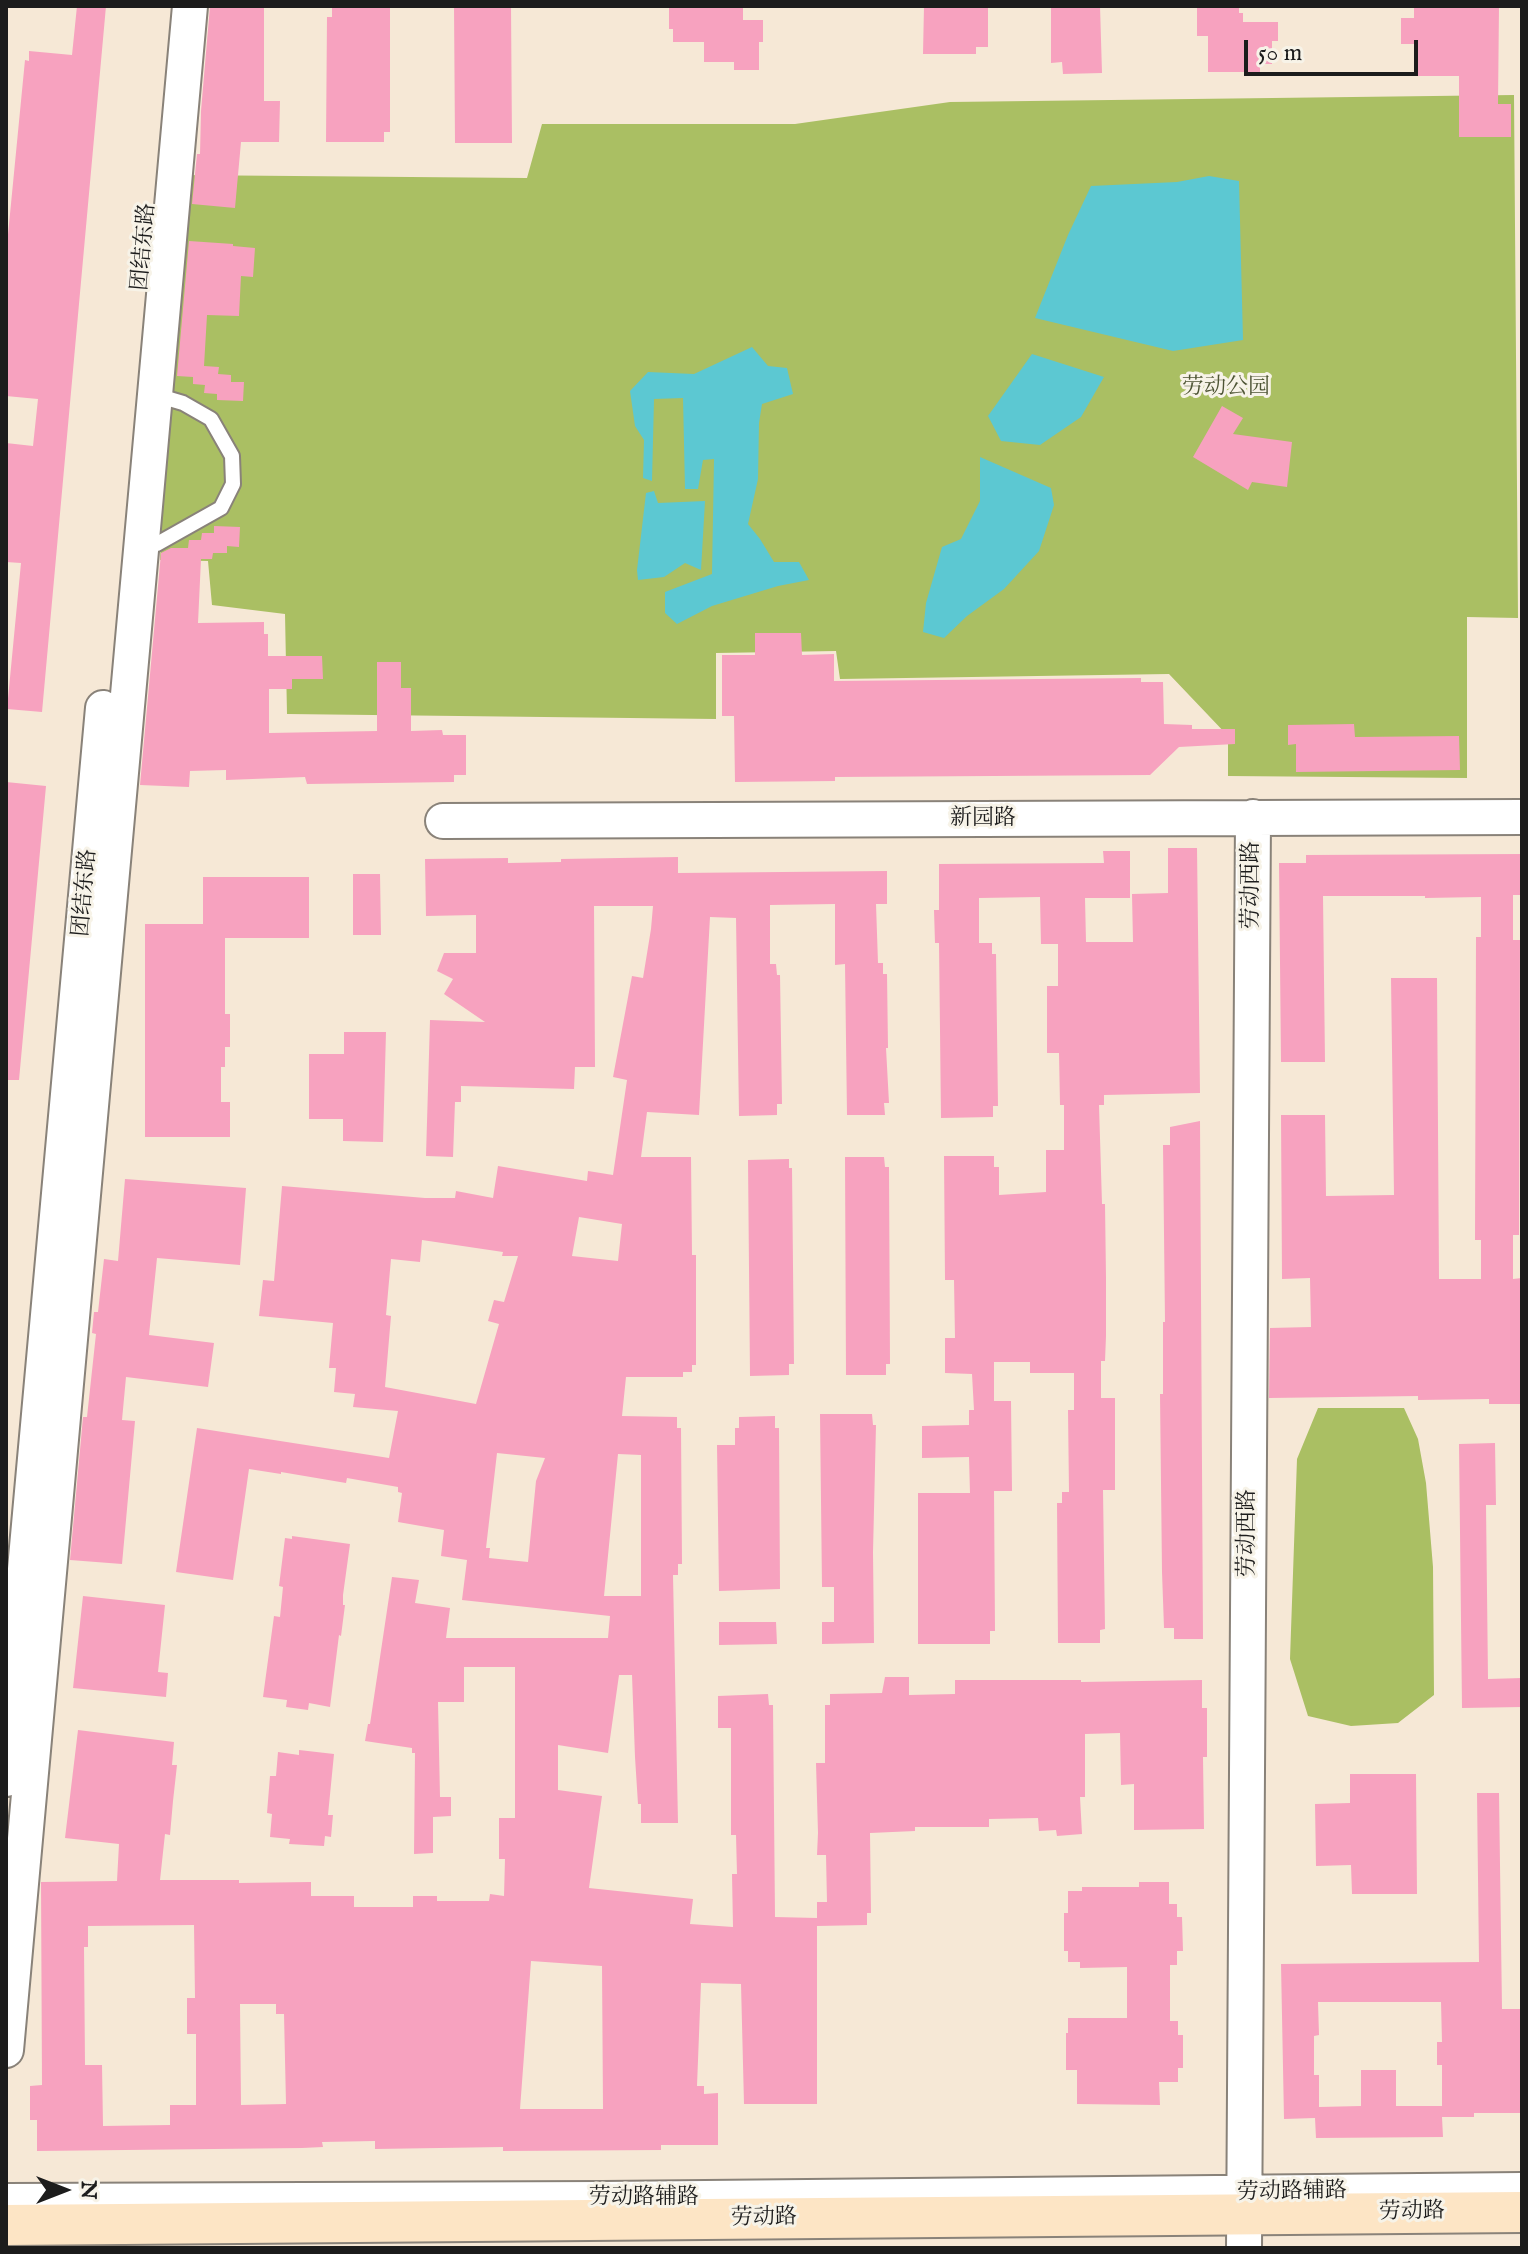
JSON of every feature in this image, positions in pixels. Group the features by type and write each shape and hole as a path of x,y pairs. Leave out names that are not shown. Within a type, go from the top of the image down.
{"main road":[{"name":"劳动路","path":"433,2248 1244,2225 1522,2212"},
{"name":"劳动路","path":"6,2225 1244,2225 1522,2240"}],"street":[{"name":"团结东路","path":"6,1779 167,6"},
{"path":"6,2050 190,6"},
{"name":"劳动西路","path":"1244,2225 1253,817"},
{"name":"新园路","path":"443,821 1522,817"},
{"name":"劳动路辅路","path":"1244,2225 1522,2190"},
{"path":"6,2201 196,2224"}],"lane":[{"path":"141,547 157,544 221,508 233,484 232,456 211,419 183,403 155,395"}],"green space":[{"name":"劳动公园","path":"1514,95 1518,618 1467,617 1467,778 1228,776 1228,736 1169,674 840,679 836,651 716,653 716,719 287,714 285,614 212,605 208,561 160,560 178,175 527,178 542,124 795,124 950,102"},
{"path":"1318,1408 1404,1408 1418,1439 1426,1483 1433,1567 1434,1695 1398,1723 1351,1726 1308,1716 1290,1659 1297,1459"}],"water":[{"path":"1209,176 1239,181 1243,340 1173,351 1035,318 1091,186 1177,182"},
{"path":"752,347 768,366 787,368 793,394 762,404 758,479 748,524 774,562 799,562 809,580 712,606 677,624 665,613 665,592 712,574 714,459 703,460 698,489 685,489 683,398 654,399 652,481 643,478 644,440 635,426 630,391 648,372 694,374"},
{"path":"1032,354 1104,377 1081,417 1040,445 1001,441 988,416"},
{"path":"980,457 1051,488 1054,505 1039,551 1004,589 967,616 944,638 923,632 926,603 942,547 961,539 980,501"},
{"path":"654,491 658,503 705,501 701,570 685,563 664,577 638,580 646,493"}],"building":[{"path":"77,6 106,6 42,712 7,709 21,563 6,562 6,443 33,446 38,399 6,396 6,255 25,60 29,61 29,51 72,55"},
{"path":"210,6 264,6 264,101 280,101 279,142 241,142 235,208 192,204 197,154 200,154"},
{"path":"332,6 390,6 390,132 384,132 384,142 326,142 327,17 332,17"},
{"path":"454,6 511,6 512,143 455,143"},
{"path":"669,6 743,6 743,20 763,20 759,70 734,70 734,62 704,62 704,42 673,42 673,29 669,29"},
{"path":"924,6 988,6 988,47 976,47 976,54 923,54"},
{"path":"1051,6 1100,6 1102,73 1063,74 1062,62 1051,63"},
{"path":"1197,6 1239,6 1243,22 1278,22 1278,41 1272,41 1272,64 1260,64 1260,72 1208,72 1208,36 1197,36"},
{"path":"1414,6 1499,6 1498,104 1511,104 1511,137 1459,137 1459,76 1414,76 1414,44 1401,44 1401,18 1414,18"},
{"path":"189,241 255,248 253,277 241,276 239,316 207,315 204,366 219,367 218,374 231,375 231,382 244,382 243,401 217,400 217,394 204,393 205,385 193,384 193,377 177,376"},
{"path":"1222,406 1243,418 1233,434 1292,442 1287,487 1252,482 1248,490 1193,457"},
{"path":"214,526 240,527 239,547 227,546 227,553 213,553 212,559 201,559 198,623 264,622 264,634 268,634 268,656 322,656 323,679 292,679 292,689 269,689 269,733 377,731 377,662 401,662 401,688 411,688 411,731 442,730 443,735 466,735 466,775 454,775 454,782 307,784 305,777 226,780 226,770 190,771 189,787 140,785 161,553 171,548 188,548 189,540 201,540 202,533 214,533"},
{"path":"755,633 801,633 802,655 834,654 834,681 1141,678 1141,682 1163,682 1164,724 1192,725 1192,729 1235,729 1235,744 1179,747 1150,775 835,777 835,781 735,782 734,716 722,716 722,655 755,655"},
{"path":"1354,724 1355,737 1459,736 1460,770 1296,772 1296,744 1288,745 1288,725"},
{"path":"6,782 46,786 19,1080 6,1080"},
{"path":"1168,848 1197,848 1200,1093 1104,1095 1104,1105 1099,1105 1106,1278 1105,1361 1101,1361 1101,1398 1115,1398 1115,1490 1103,1490 1105,1629 1100,1630 1100,1643 1058,1643 1057,1503 1062,1503 1062,1492 1069,1492 1068,1410 1074,1410 1074,1373 1030,1373 1030,1362 994,1362 994,1401 1011,1401 1012,1491 994,1491 995,1631 990,1631 990,1644 918,1644 918,1493 970,1493 969,1457 922,1458 922,1426 969,1425 969,1410 974,1410 972,1374 945,1373 945,1338 955,1338 954,1280 945,1280 944,1156 994,1156 994,1167 999,1167 999,1195 1046,1192 1046,1150 1064,1150 1059,1053 1047,1053 1047,986 1058,986 1058,944 1041,944 1040,897 979,898 979,943 992,943 992,954 996,954 998,1106 993,1106 993,1117 941,1118 939,943 935,943 934,910 939,910 939,864 1104,863 1103,851 1130,851 1130,898 1085,898 1086,942 1133,942 1132,894 1168,893"},
{"path":"1522,854 1522,895 1513,895 1513,940 1520,940 1519,1235 1513,1235 1513,1279 1522,1278 1522,1404 1489,1404 1489,1399 1418,1400 1418,1396 1269,1398 1270,1328 1311,1327 1310,1278 1282,1279 1281,1115 1325,1115 1326,1196 1394,1195 1391,978 1437,978 1439,1279 1481,1279 1481,1240 1475,1240 1476,937 1481,937 1481,897 1323,896 1325,1062 1281,1062 1279,863 1306,863 1306,855"},
{"path":"678,857 678,873 887,871 887,904 876,904 878,963 883,963 883,974 887,974 889,1103 884,1103 885,1115 847,1115 845,964 835,965 835,904 770,905 770,964 776,964 777,975 780,975 782,1104 777,1104 777,1115 739,1116 736,918 710,917 699,1115 647,1112 641,1157 691,1157 692,1255 696,1255 696,1365 692,1365 692,1372 683,1372 683,1377 626,1377 622,1416 677,1417 677,1428 681,1428 682,1564 678,1564 678,1575 673,1575 678,1823 641,1823 632,1675 619,1675 608,1753 558,1745 558,1790 602,1796 589,1888 693,1899 690,1924 733,1927 732,1874 737,1874 736,1835 731,1835 731,1728 718,1728 718,1696 768,1694 769,1705 773,1705 775,1917 817,1918 817,1902 827,1902 826,1855 817,1855 816,1763 825,1763 825,1705 830,1705 830,1694 882,1693 885,1677 909,1677 909,1695 955,1694 955,1680 1202,1680 1202,1708 1207,1708 1207,1757 1203,1757 1204,1829 1134,1830 1134,1784 1121,1785 1120,1733 1085,1734 1085,1797 1080,1797 1082,1834 1057,1836 1056,1830 1039,1831 1038,1818 989,1819 989,1827 915,1827 915,1831 870,1833 871,1913 867,1913 867,1925 817,1926 817,2104 744,2104 741,1984 701,1983 697,2086 704,2086 704,2094 718,2093 718,2145 661,2145 661,2150 503,2151 503,2147 375,2149 375,2141 322,2142 323,2147 302,2148 37,2151 37,2120 30,2120 30,2086 42,2085 41,1882 117,1881 119,1844 65,1838 78,1730 174,1742 172,1765 177,1765 170,1835 165,1834 160,1880 311,1882 311,1896 354,1896 354,1907 413,1907 413,1896 437,1896 437,1901 489,1901 490,1894 504,1896 505,1859 499,1859 499,1818 515,1818 515,1667 464,1667 464,1702 438,1702 440,1797 451,1797 451,1816 433,1817 433,1853 414,1854 415,1753 412,1753 412,1748 365,1741 392,1577 419,1580 415,1603 450,1608 446,1638 608,1638 610,1616 462,1600 467,1560 441,1556 444,1530 398,1522 402,1493 398,1492 398,1487 347,1478 346,1483 249,1469 233,1580 176,1572 197,1428 389,1458 398,1411 353,1407 355,1394 334,1392 336,1368 329,1368 333,1323 259,1316 263,1280 274,1281 282,1186 425,1198 455,1198 456,1191 493,1198 498,1166 587,1181 588,1171 613,1175 627,1080 613,1077 632,976 643,978 653,906 594,906 595,1067 575,1067 574,1089 461,1086 461,1102 455,1102 453,1157 426,1156 430,1020 485,1022 444,994 453,979 437,971 444,953 476,953 476,915 426,916 425,859 508,858 508,863 561,862 561,859","holes":["579,1217 622,1224 618,1261 572,1256","422,1240 503,1252 502,1256 518,1256 504,1302 494,1300 488,1321 499,1324 476,1404 385,1387 391,1316 386,1315 391,1259 420,1262","497,1453 545,1458 536,1481 528,1562 489,1558 490,1548 486,1548","618,1454 641,1455 641,1596 604,1596","194,1925 195,1998 187,1998 187,2034 196,2034 196,2105 170,2105 170,2125 103,2126 102,2065 85,2065 84,1947 88,1947 88,1926","531,1961 602,1966 603,2109 520,2109","240,2004 276,2004 276,2014 284,2014 286,2104 241,2105"]},
{"path":"353,874 380,874 381,935 353,935"},
{"path":"203,877 309,877 309,938 225,938 225,1014 230,1014 230,1047 225,1047 225,1067 221,1067 221,1102 230,1102 230,1137 145,1137 145,924 203,924"},
{"path":"344,1032 386,1032 383,1142 343,1141 343,1119 309,1119 309,1054 344,1054"},
{"path":"1200,1121 1203,1639 1174,1639 1174,1628 1164,1628 1162,1572 1160,1394 1163,1394 1165,1322 1163,1145 1170,1145 1170,1127"},
{"path":"845,1157 884,1157 885,1167 889,1167 890,1364 886,1364 886,1375 846,1375"},
{"path":"789,1159 789,1168 792,1168 794,1364 789,1364 789,1375 750,1376 748,1160"},
{"path":"125,1179 246,1188 240,1265 157,1258 149,1335 214,1343 208,1387 126,1377 122,1420 135,1421 122,1564 70,1560 83,1417 87,1417 96,1334 92,1333 94,1312 98,1312 104,1259 118,1261"},
{"path":"820,1414 872,1414 873,1425 876,1425 874,1643 822,1644 822,1622 834,1622 834,1587 822,1587"},
{"path":"775,1416 775,1428 779,1428 780,1589 719,1591 717,1445 735,1445 735,1428 739,1428 739,1417"},
{"path":"1495,1443 1496,1505 1486,1505 1488,1679 1522,1678 1522,1707 1462,1708 1459,1444"},
{"path":"292,1536 350,1544 343,1595 345,1605 330,1707 309,1703 308,1710 286,1707 287,1700 263,1697 274,1616 280,1617 283,1587 279,1586 285,1538 292,1539"},
{"path":"83,1596 165,1605 158,1672 168,1673 166,1697 73,1688"},
{"path":"719,1622 776,1622 777,1644 719,1645"},
{"path":"299,1750 334,1754 328,1815 333,1815 331,1837 325,1836 324,1846 289,1844 290,1839 270,1837 272,1814 267,1813 270,1776 276,1776 278,1752 299,1755"},
{"path":"1350,1774 1416,1774 1417,1894 1352,1894 1351,1865 1316,1866 1315,1804 1350,1803"},
{"path":"1477,1793 1499,1793 1502,2009 1522,2009 1522,2113 1442,2117 1443,2137 1316,2138 1315,2118 1284,2119 1281,1964 1479,1962","holes":["1318,2002 1441,2002 1442,2042 1437,2042 1437,2065 1442,2065 1442,2106 1396,2106 1396,2070 1361,2070 1361,2106 1319,2107 1319,2075 1314,2075 1314,2036 1319,2035"]},
{"path":"1139,1882 1169,1882 1169,1904 1177,1904 1177,1917 1182,1917 1183,1951 1177,1951 1177,1965 1170,1965 1170,2021 1178,2021 1178,2035 1183,2035 1183,2068 1178,2068 1178,2082 1159,2082 1160,2105 1077,2104 1077,2070 1066,2070 1068,2018 1127,2018 1127,1967 1080,1968 1080,1962 1068,1962 1068,1951 1064,1951 1064,1913 1068,1913 1068,1891 1082,1891 1082,1887 1139,1887"}]}
